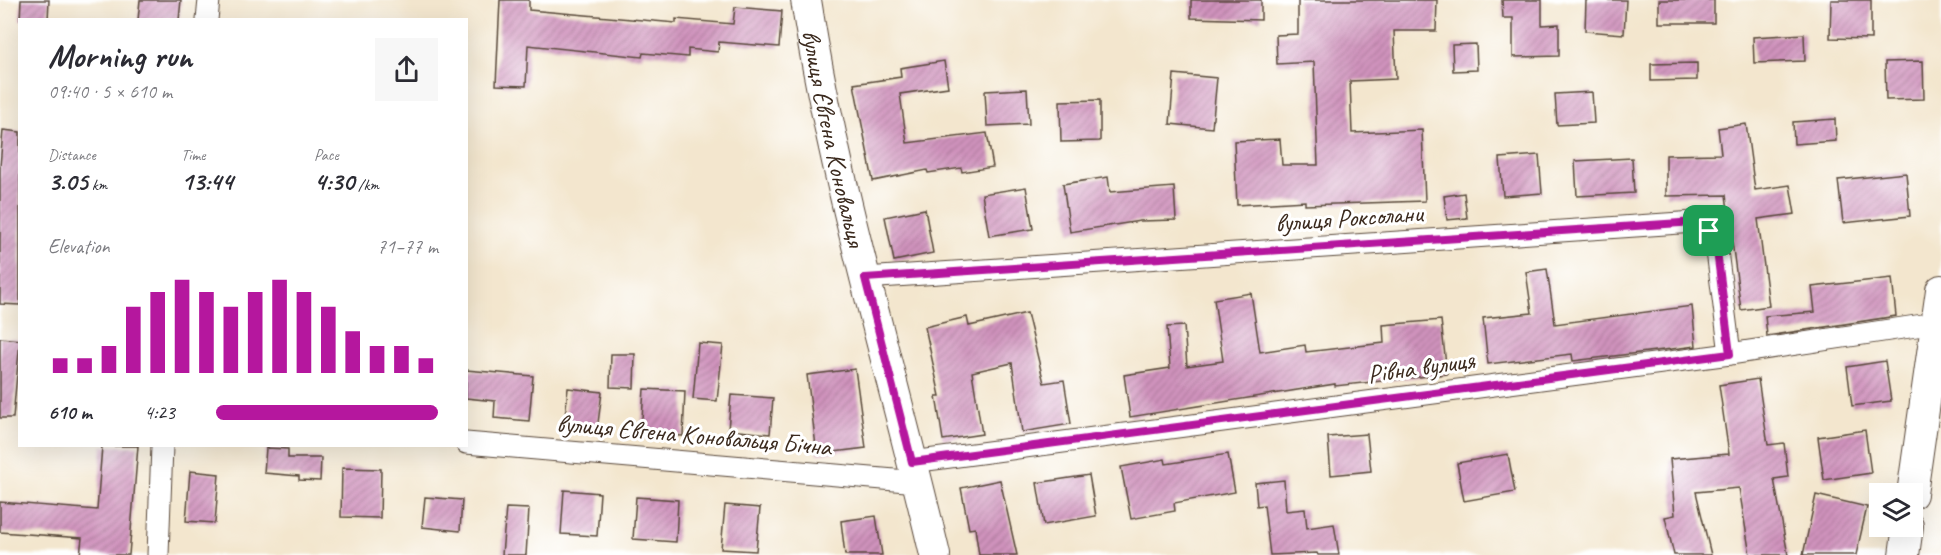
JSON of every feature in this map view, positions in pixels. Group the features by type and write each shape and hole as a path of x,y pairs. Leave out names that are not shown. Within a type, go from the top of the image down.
{"street":[{"path":"207,18 209,0"},
{"name":"вулиця Євгена Коновальця","path":"806,0 816,67 865,278 935,555"},
{"name":"вулиця Роксолани","path":"865,278 1695,222 1709,231 1717,251 1730,354"},
{"path":"1914,483 1941,290"},
{"name":"Рівна вулиця","path":"915,472 1936,323"},
{"name":"вулиця Євгена Коновальця Бічна","path":"468,443 915,472"},
{"path":"158,555 162,447"},
{"path":"1904,555 1906,537"}],"building":[{"path":"21,0 49,0 48,18 20,18"},
{"path":"140,0 181,0 179,18 138,18"},
{"path":"500,0 529,0 529,10 676,23 676,19 733,24 735,7 782,11 779,47 719,42 718,52 688,49 688,57 643,53 642,57 528,45 526,86 496,85"},
{"path":"1191,0 1261,0 1261,20 1191,18"},
{"path":"1298,0 1437,0 1436,31 1394,31 1396,79 1350,81 1352,133 1422,130 1425,201 1305,205 1305,201 1237,205 1234,141 1280,139 1282,165 1318,165 1314,62 1277,64 1276,35 1298,34"},
{"path":"1502,0 1542,0 1542,25 1559,24 1559,56 1513,57 1513,18 1503,18"},
{"path":"1586,0 1626,0 1624,34 1585,31"},
{"path":"1659,0 1714,0 1714,23 1659,23"},
{"path":"1831,0 1871,0 1871,39 1830,38"},
{"path":"1804,34 1805,61 1754,63 1753,37"},
{"path":"1476,44 1477,70 1453,71 1452,45"},
{"path":"944,61 948,87 900,94 907,143 987,133 993,167 962,172 961,168 928,173 927,170 873,181 854,84 901,77 900,68"},
{"path":"1923,61 1924,99 1886,100 1885,62"},
{"path":"1697,63 1697,80 1651,81 1651,64"},
{"path":"1174,74 1217,78 1212,128 1170,124"},
{"path":"1027,89 1029,124 987,126 985,91"},
{"path":"1592,92 1594,123 1557,125 1555,94"},
{"path":"1100,100 1100,141 1061,142 1060,101"},
{"path":"1835,119 1836,141 1794,144 1793,122"},
{"path":"1746,124 1755,190 1790,185 1795,214 1758,219 1769,306 1741,310 1726,195 1666,196 1666,155 1721,154 1718,128"},
{"path":"3,130 18,132 18,305 0,304 0,167"},
{"path":"1539,155 1542,193 1503,196 1500,158"},
{"path":"1632,158 1634,193 1577,196 1575,161"},
{"path":"1906,173 1910,216 1843,223 1838,180"},
{"path":"1108,177 1110,192 1174,187 1176,220 1140,221 1070,232 1063,184"},
{"path":"1026,187 1033,229 989,236 982,194"},
{"path":"1464,193 1467,218 1447,220 1444,196"},
{"path":"925,209 933,253 894,261 885,217"},
{"path":"1547,269 1555,324 1692,306 1696,346 1573,361 1572,354 1488,364 1483,318 1532,313 1526,272"},
{"path":"1892,278 1896,316 1767,336 1765,316 1815,312 1812,287"},
{"path":"1251,293 1260,352 1305,345 1306,352 1384,343 1383,325 1441,320 1447,374 1335,386 1335,384 1130,417 1124,375 1170,368 1167,327 1184,326 1187,366 1223,361 1214,299"},
{"path":"1027,313 1044,383 1064,380 1071,424 1022,432 1012,363 972,372 982,434 943,440 936,396 940,396 925,327 967,317 969,326"},
{"path":"0,338 18,340 13,418 0,418"},
{"path":"698,343 723,345 717,401 693,399"},
{"path":"611,354 635,354 634,388 610,387"},
{"path":"1885,361 1891,401 1852,406 1847,367"},
{"path":"855,369 866,448 817,454 807,375"},
{"path":"468,370 533,376 529,421 494,418 495,401 468,398"},
{"path":"1758,379 1768,445 1784,443 1788,477 1774,479 1788,555 1750,555 1739,488 1696,492 1711,555 1674,555 1665,517 1675,515 1670,459 1729,454 1719,385"},
{"path":"568,388 602,392 597,431 564,427"},
{"path":"644,389 685,391 683,436 641,434"},
{"path":"731,395 773,398 770,434 728,430"},
{"path":"1865,430 1871,473 1824,480 1818,437"},
{"path":"1367,434 1371,471 1331,475 1328,437"},
{"path":"102,447 138,447 129,555 80,555 82,538 0,532 0,502 97,510"},
{"path":"266,448 288,449 288,458 321,458 320,481 299,480 299,476 264,473"},
{"path":"1228,454 1235,492 1174,503 1175,511 1131,519 1121,467 1165,459 1166,464"},
{"path":"1508,454 1515,492 1464,501 1457,463"},
{"path":"342,468 381,469 380,518 341,517"},
{"path":"190,471 219,474 215,523 186,521"},
{"path":"1089,475 1096,516 1044,525 1037,483"},
{"path":"1000,480 1017,555 979,555 975,528 969,529 961,488"},
{"path":"1284,480 1286,511 1305,509 1307,528 1334,524 1339,555 1318,555 1317,553 1270,555 1264,505 1257,506 1255,483"},
{"path":"564,490 600,493 597,536 561,534"},
{"path":"1816,495 1867,507 1856,555 1803,555"},
{"path":"425,497 462,500 460,531 422,527"},
{"path":"636,497 678,500 676,542 633,539"},
{"path":"725,505 760,508 756,551 721,549"},
{"path":"506,508 529,509 526,555 502,555"},
{"path":"876,516 882,555 845,555 841,521"}],"route":[{"path":"1695,222 1709,231 1717,251 1730,354 912,462 865,278 1695,222"}]}
